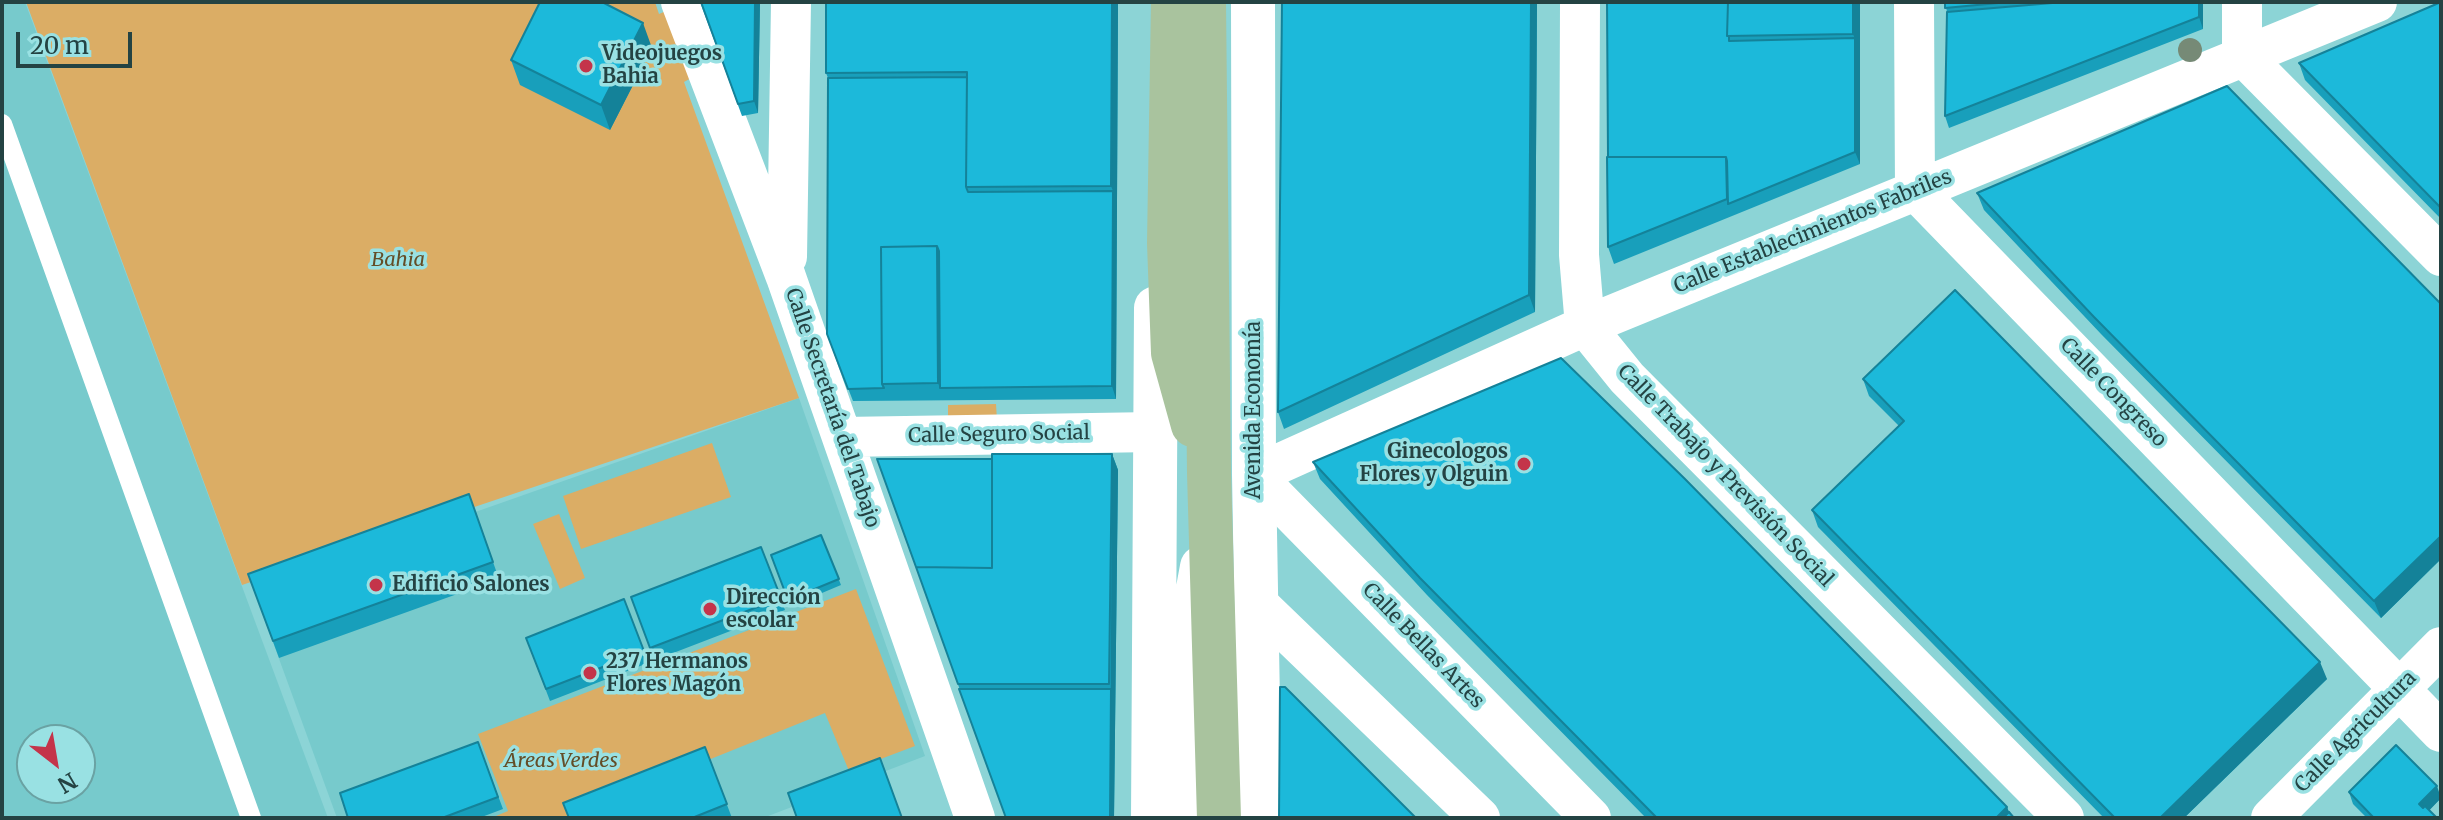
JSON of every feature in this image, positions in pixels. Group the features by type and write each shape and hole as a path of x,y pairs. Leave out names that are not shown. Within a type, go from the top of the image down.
{"main road":[{"name":"Avenida Economía","path":"1253,2 1254,475 1260,818"},
{"path":"1153,818 1154,432 1178,3"},
{"path":"1178,3 1169,243 1173,353 1182,394 1209,473 1219,818"},
{"path":"1188,818 1190,632 1204,558 1254,475"}],"street":[{"name":"Calle Secretaría del Tabajo","path":"681,2 786,277 975,818"},
{"path":"786,277 791,2"},
{"path":"1580,2 1579,255 1585,326"},
{"path":"1914,2 1915,190"},
{"path":"2242,2 2242,55 2441,256"},
{"name":"Calle Establecimientos Fabriles","path":"1254,475 1585,326 2377,2"},
{"name":"Calle Congreso","path":"1915,190 2441,732"},
{"name":"Calle Trabajo y Previsión Social","path":"1585,326 1627,378 2064,818"},
{"name":"Calle Seguro Social","path":"843,437 1154,432"},
{"name":"Calle Bellas Artes","path":"1254,475 1591,818"},
{"path":"1257,603 1480,818"},
{"name":"Calle Agricultura","path":"2271,818 2441,647"}],"lane":[{"path":"2,124 251,818"}],"shaded area":[{"path":"2,2 25,2 328,818 2,818"},
{"name":"237 Hermanos Flores Magón","path":"799,398 925,756 763,818 337,818 254,590"}],"green space":[{"name":"Bahia","path":"26,2 655,2 659,14 675,7 704,71 684,82 799,398 242,585"},
{"path":"996,404 997,420 948,420 948,405"},
{"path":"712,443 731,497 581,549 563,496"},
{"path":"559,514 585,578 560,589 533,524"},
{"name":"Áreas Verdes","path":"856,589 915,746 849,771 825,713 564,818 491,818 508,811 478,734"}],"building":[{"name":"Videojuegos Bahia","path":"540,2 602,2 643,23 601,105 511,60"},
{"path":"701,2 755,2 754,101 738,104"},
{"path":"826,2 1112,2 1111,186 966,187 967,72 826,73"},
{"path":"1282,2 1531,2 1529,295 1278,412"},
{"path":"1607,2 1728,2 1729,41 1855,38 1855,152 1728,204 1726,157 1608,157"},
{"path":"1728,2 1853,2 1853,34 1727,36"},
{"path":"1945,2 2009,2 1945,8"},
{"path":"2064,2 2199,2 2199,17 1945,116 1947,12"},
{"path":"2441,2 2441,208 2299,63"},
{"path":"967,77 968,192 1113,191 1112,386 940,388 937,246 881,247 884,388 848,389 827,334 828,78"},
{"path":"2227,86 2441,304 2441,536 2374,601 2094,317 1977,193"},
{"path":"1607,157 1726,157 1727,199 1608,247"},
{"path":"937,246 938,383 882,384 881,247"},
{"path":"1955,290 2320,662 2160,818 2115,818 1812,510 1904,421 1863,379"},
{"path":"1561,358 1685,479 2007,807 1996,818 1657,818 1420,578 1313,462"},
{"path":"992,454 1112,454 1109,684 958,684 916,567 992,568"},
{"path":"877,459 992,459 992,568 916,567"},
{"name":"Edificio Salones","path":"469,494 493,562 273,641 248,574"},
{"path":"821,535 839,579 788,600 771,555"},
{"name":"Dirección escolar","path":"761,547 781,598 650,648 631,597"},
{"path":"624,599 644,651 546,689 526,638"},
{"path":"1280,687 1285,687 1416,818 1279,818"},
{"path":"959,689 1111,689 1110,818 1006,818"},
{"path":"478,742 498,797 442,818 348,818 340,793"},
{"path":"2396,745 2437,786 2419,804 2437,818 2372,818 2349,792"},
{"path":"705,747 727,804 692,818 569,818 563,803"},
{"path":"880,758 902,818 797,818 788,793"}],"place":[{"name":"Videojuegos Bahia","path":"586,66"},
{"name":"Ginecologos Flores y Olguin","path":"1524,464"},
{"name":"Edificio Salones","path":"376,585"},
{"name":"Dirección escolar","path":"710,609"},
{"name":"237 Hermanos Flores Magón","path":"590,673"}]}
